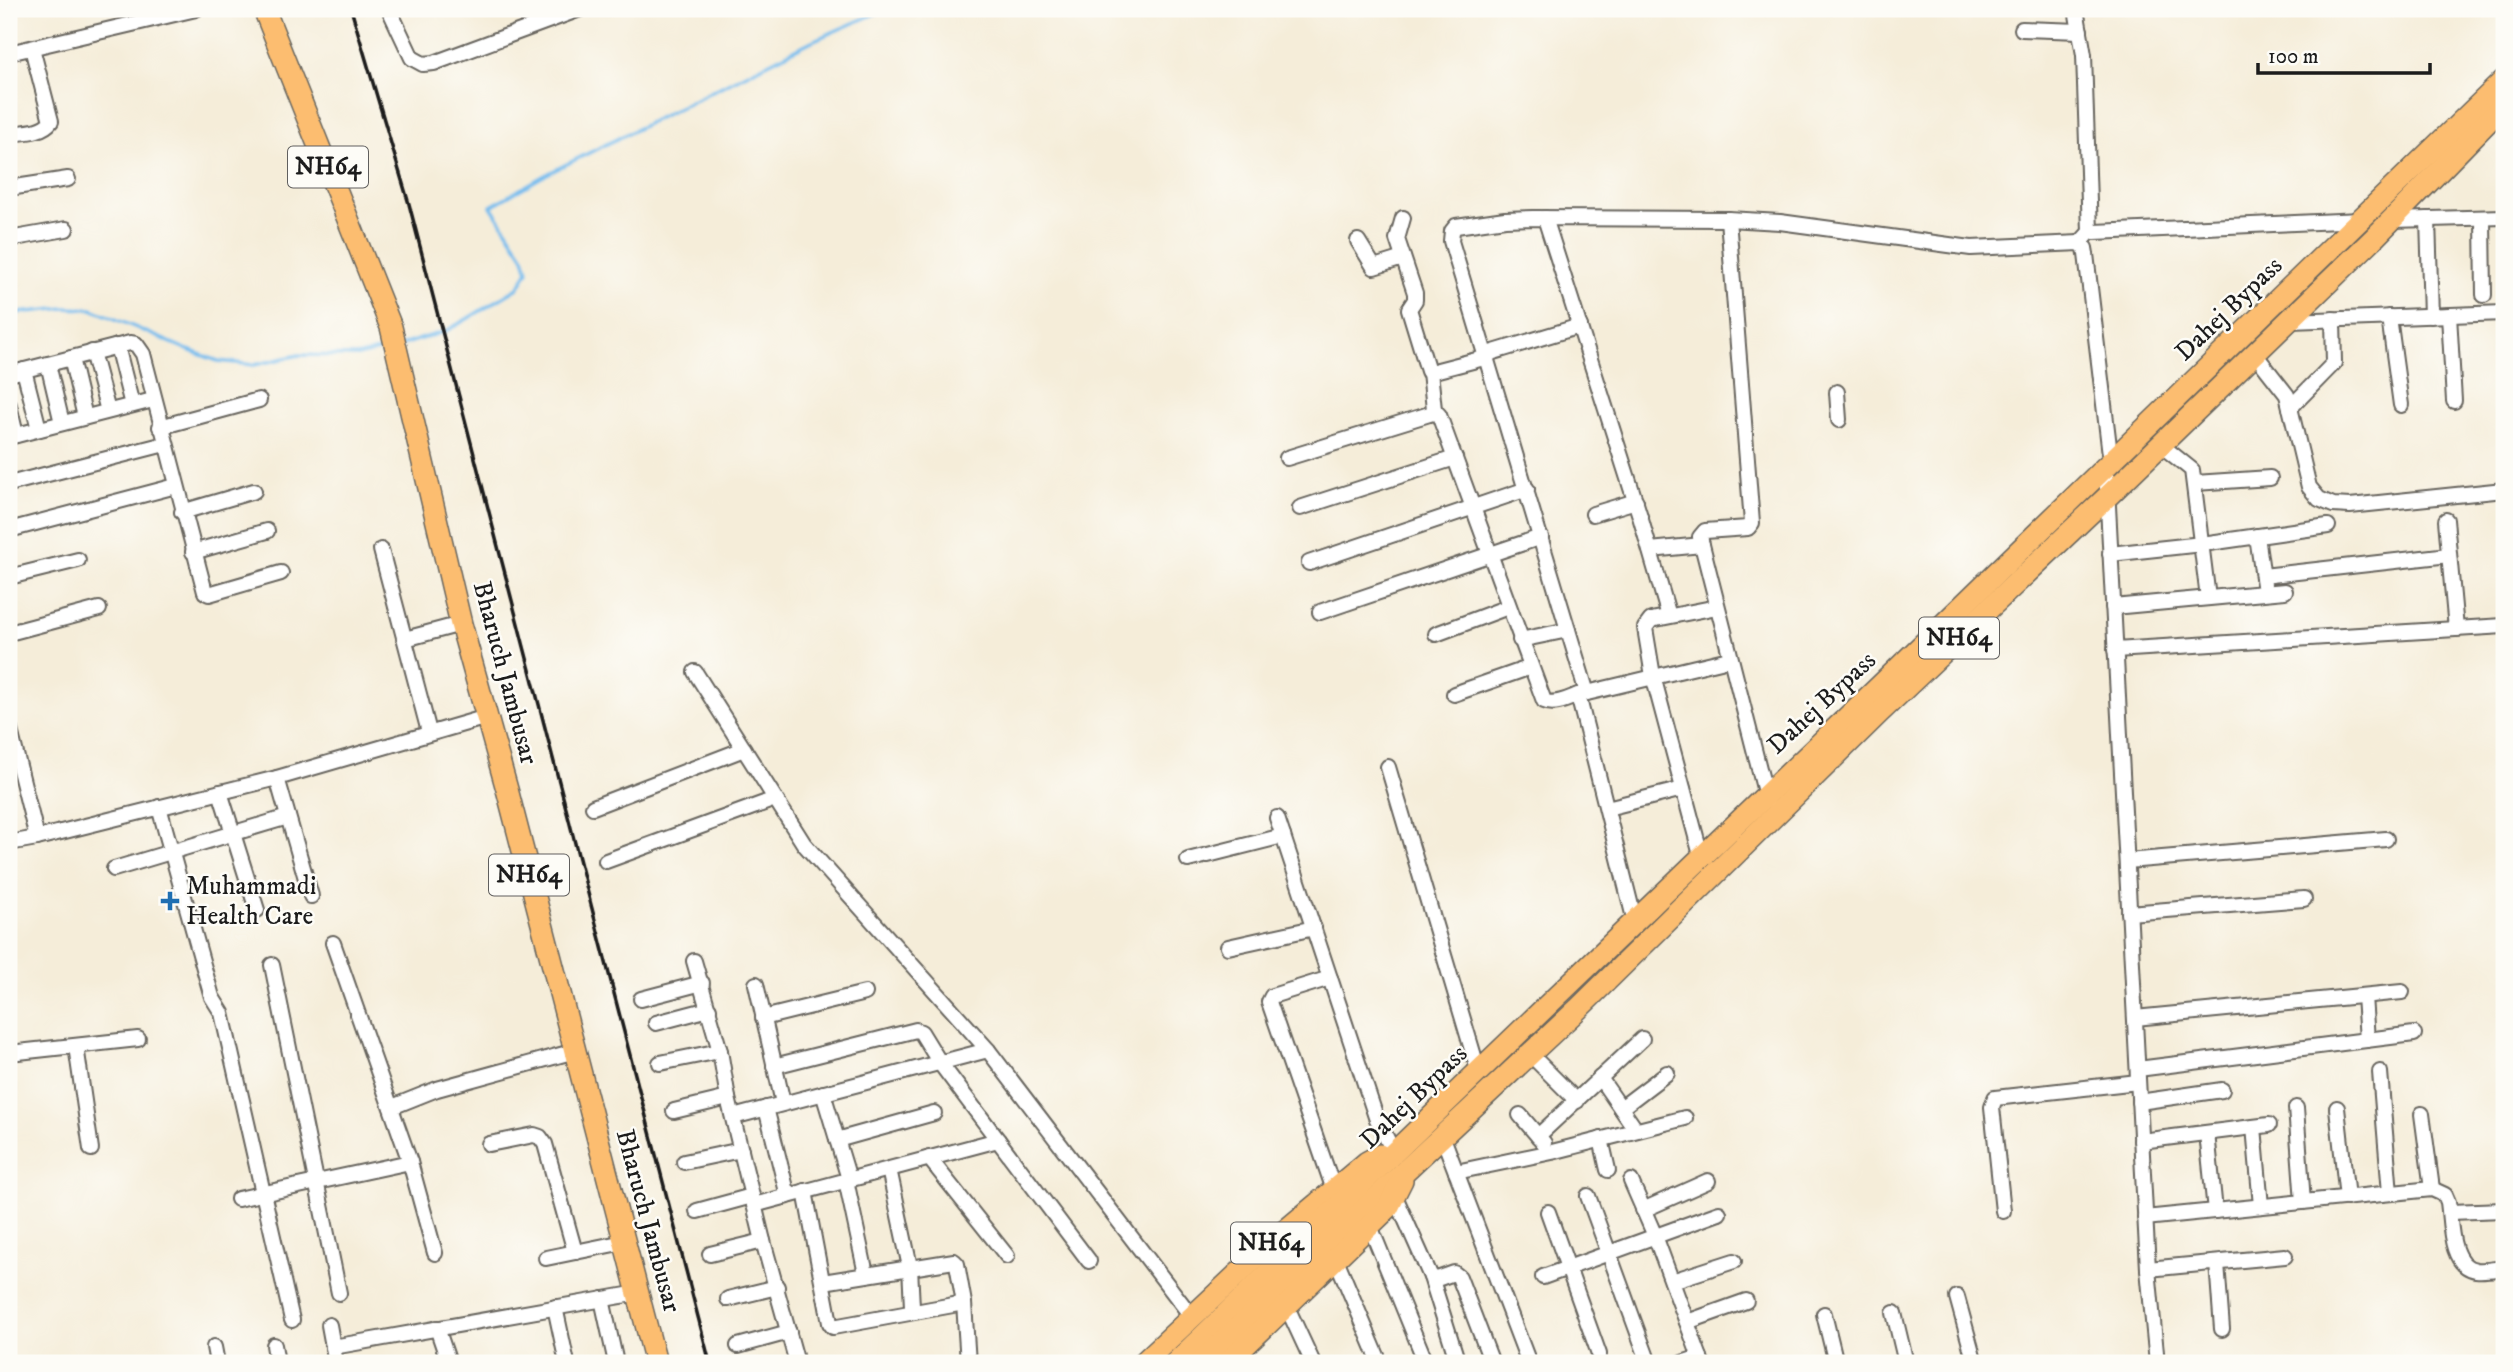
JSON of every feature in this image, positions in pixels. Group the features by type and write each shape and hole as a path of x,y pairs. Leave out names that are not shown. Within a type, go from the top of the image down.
{"highway":[{"name":"Bharuch Jambusar","path":"264,9 391,327 461,624 656,1363"},
{"name":"Dahej Bypass","path":"1200,1363 1414,1146 1479,1073 2504,80"},
{"name":"Dahej Bypass","path":"1175,1363 1414,1146 1530,1054 1879,713 2290,321 2504,105"},
{"name":"NH64","path":"1143,1363 1273,1241 1367,1162 1414,1146"},
{"name":"NH64","path":"1227,1363 1388,1208 1414,1146"}],"street":[{"path":"9,53 196,9"},
{"path":"389,9 412,58 423,64 434,63 580,9"},
{"path":"2076,9 2084,55 2085,248 2108,466 2107,498 2141,1141 2148,1269 2157,1363"},
{"path":"2022,29 2080,31"},
{"path":"9,134 39,130 48,126 51,121 32,48"},
{"path":"9,188 68,179"},
{"path":"2392,220 2504,217"},
{"path":"1403,218 1397,239 1415,293 1415,300 1409,309 1426,368 1430,372 1434,409 1439,415 1544,701 1555,703 1653,676 1729,659"},
{"path":"1635,922 1606,808 1568,630 1451,242 1452,231 1456,226 1545,218 1728,219 1829,228 1971,248 2361,220"},
{"path":"1545,218 1636,501 1669,616"},
{"path":"2483,218 2484,295"},
{"path":"1728,219 1752,523 1748,528 1702,532 1700,537 1729,659 1772,817"},
{"path":"2428,219 2431,316"},
{"path":"9,239 66,229"},
{"path":"1358,241 1374,267 1378,268 1403,258"},
{"path":"2290,321 2504,313"},
{"path":"2449,315 2454,401"},
{"path":"2389,317 2401,405"},
{"path":"2290,408 2334,363 2333,319"},
{"path":"1430,372 1580,326"},
{"path":"9,374 117,346 136,344 140,348 203,589 209,594 281,573"},
{"path":"117,346 132,405"},
{"path":"92,352 108,411"},
{"path":"2255,354 2287,394 2309,487 2319,499 2333,505 2350,506 2504,490"},
{"path":"71,358 85,417"},
{"path":"48,363 62,423"},
{"path":"24,370 39,429"},
{"path":"1837,392 1839,420"},
{"path":"9,405 13,436 153,400"},
{"path":"160,427 260,400"},
{"path":"1287,458 1436,412"},
{"path":"9,484 165,444"},
{"path":"2161,445 2192,470 2207,598"},
{"path":"1300,508 1455,458"},
{"path":"2195,483 2270,478"},
{"path":"9,530 176,486"},
{"path":"1309,563 1527,489"},
{"path":"182,512 254,491"},
{"path":"1593,514 1636,501"},
{"path":"2446,520 2456,629"},
{"path":"2110,554 2328,526"},
{"path":"193,552 267,531"},
{"path":"2257,536 2265,593"},
{"path":"1320,612 1541,537"},
{"path":"1650,550 1702,545"},
{"path":"381,550 429,732"},
{"path":"2263,576 2449,555"},
{"path":"9,577 78,560"},
{"path":"2113,607 2286,591"},
{"path":"1436,634 1508,607"},
{"path":"1702,859 1653,676 1645,628 1651,620 1717,607"},
{"path":"9,633 99,609"},
{"path":"404,639 461,624"},
{"path":"2115,650 2504,626"},
{"path":"1520,640 1568,630"},
{"path":"1454,694 1531,667"},
{"path":"695,672 804,844 988,1050 1192,1317"},
{"path":"9,843 277,778 487,717"},
{"path":"9,726 37,838"},
{"path":"593,807 744,749"},
{"path":"1388,767 1479,1073"},
{"path":"277,778 311,896"},
{"path":"1606,808 1683,789"},
{"path":"220,792 257,910"},
{"path":"607,861 775,799"},
{"path":"159,807 212,997 222,1013 292,1320"},
{"path":"114,869 288,817"},
{"path":"1277,818 1376,1116 1414,1146 1456,1172 1529,1363"},
{"path":"1188,860 1283,836"},
{"path":"2126,861 2386,839"},
{"path":"2129,913 2304,899"},
{"path":"1228,947 1314,928"},
{"path":"333,943 410,1161 435,1253"},
{"path":"694,961 720,1051 728,1098 763,1241 797,1363"},
{"path":"272,965 339,1293"},
{"path":"1330,978 1272,996 1269,1002 1334,1190"},
{"path":"641,999 702,983"},
{"path":"756,984 783,1103"},
{"path":"2135,1018 2402,992"},
{"path":"763,1018 865,993"},
{"path":"2364,996 2367,1040"},
{"path":"656,1023 709,1009"},
{"path":"774,1066 916,1030 925,1037 940,1063 1089,1261"},
{"path":"2003,1211 1992,1107 1996,1098 2414,1034"},
{"path":"9,1053 138,1039"},
{"path":"1538,1136 1642,1040"},
{"path":"76,1046 92,1149"},
{"path":"733,1118 988,1050"},
{"path":"392,1107 438,1089 575,1051"},
{"path":"660,1063 720,1051"},
{"path":"1530,1054 1577,1101"},
{"path":"2380,1072 2390,1193"},
{"path":"1621,1108 1667,1073"},
{"path":"1600,1078 1636,1130"},
{"path":"2139,1102 2222,1090"},
{"path":"823,1093 848,1180 866,1274"},
{"path":"674,1111 728,1098"},
{"path":"766,1108 789,1196"},
{"path":"2296,1108 2303,1202"},
{"path":"2337,1108 2347,1198"},
{"path":"837,1140 934,1113"},
{"path":"2423,1114 2432,1189"},
{"path":"1520,1115 1552,1152"},
{"path":"1456,1172 1552,1152 1685,1118"},
{"path":"2141,1141 2269,1125"},
{"path":"2254,1127 2261,1206"},
{"path":"2207,1133 2215,1211"},
{"path":"489,1144 534,1135 540,1137 545,1144 575,1252"},
{"path":"1601,1139 1608,1170"},
{"path":"697,1211 789,1196 998,1140"},
{"path":"684,1162 741,1150"},
{"path":"929,1158 1007,1256"},
{"path":"239,1199 410,1161"},
{"path":"889,1169 910,1267 912,1307"},
{"path":"1631,1181 1655,1236 1701,1360 1682,1363"},
{"path":"1643,1210 1708,1181"},
{"path":"2146,1218 2432,1189 2445,1195 2456,1251 2462,1264 2475,1270 2504,1268"},
{"path":"805,1191 830,1323 833,1327 946,1306 965,1310"},
{"path":"1395,1194 1431,1277 1458,1363"},
{"path":"1588,1196 1649,1363"},
{"path":"2450,1212 2504,1210"},
{"path":"1548,1212 1599,1354"},
{"path":"1543,1277 1719,1213"},
{"path":"1370,1226 1426,1363"},
{"path":"710,1254 763,1241"},
{"path":"547,1258 624,1242"},
{"path":"2148,1269 2285,1256"},
{"path":"1336,1259 1380,1363"},
{"path":"822,1282 954,1261 957,1264 965,1310 968,1363"},
{"path":"1672,1281 1734,1261"},
{"path":"2217,1263 2222,1329"},
{"path":"1431,1277 1437,1279 1454,1273 1459,1276 1492,1363"},
{"path":"728,1299 777,1287"},
{"path":"333,1347 638,1293"},
{"path":"1957,1297 1975,1363"},
{"path":"602,1299 616,1363"},
{"path":"1687,1322 1746,1301"},
{"path":"555,1307 567,1363"},
{"path":"1287,1307 1313,1363"},
{"path":"1894,1312 1906,1363"},
{"path":"1824,1314 1836,1363"},
{"path":"329,1325 336,1363"},
{"path":"437,1328 449,1363"},
{"path":"738,1346 789,1332"},
{"path":"274,1345 277,1363"},
{"path":"214,1347 217,1363"}],"waterway":[{"path":"402,345 446,331 518,288 528,271 524,257 491,206 545,175 812,41 886,9"},
{"path":"9,314 65,308 92,309 218,361 254,365 299,355 357,356 388,349"}],"railway":[{"path":"351,9 409,204 710,1363"}],"place":[{"name":"Muhammadi Health Care","path":"170,901"}]}
